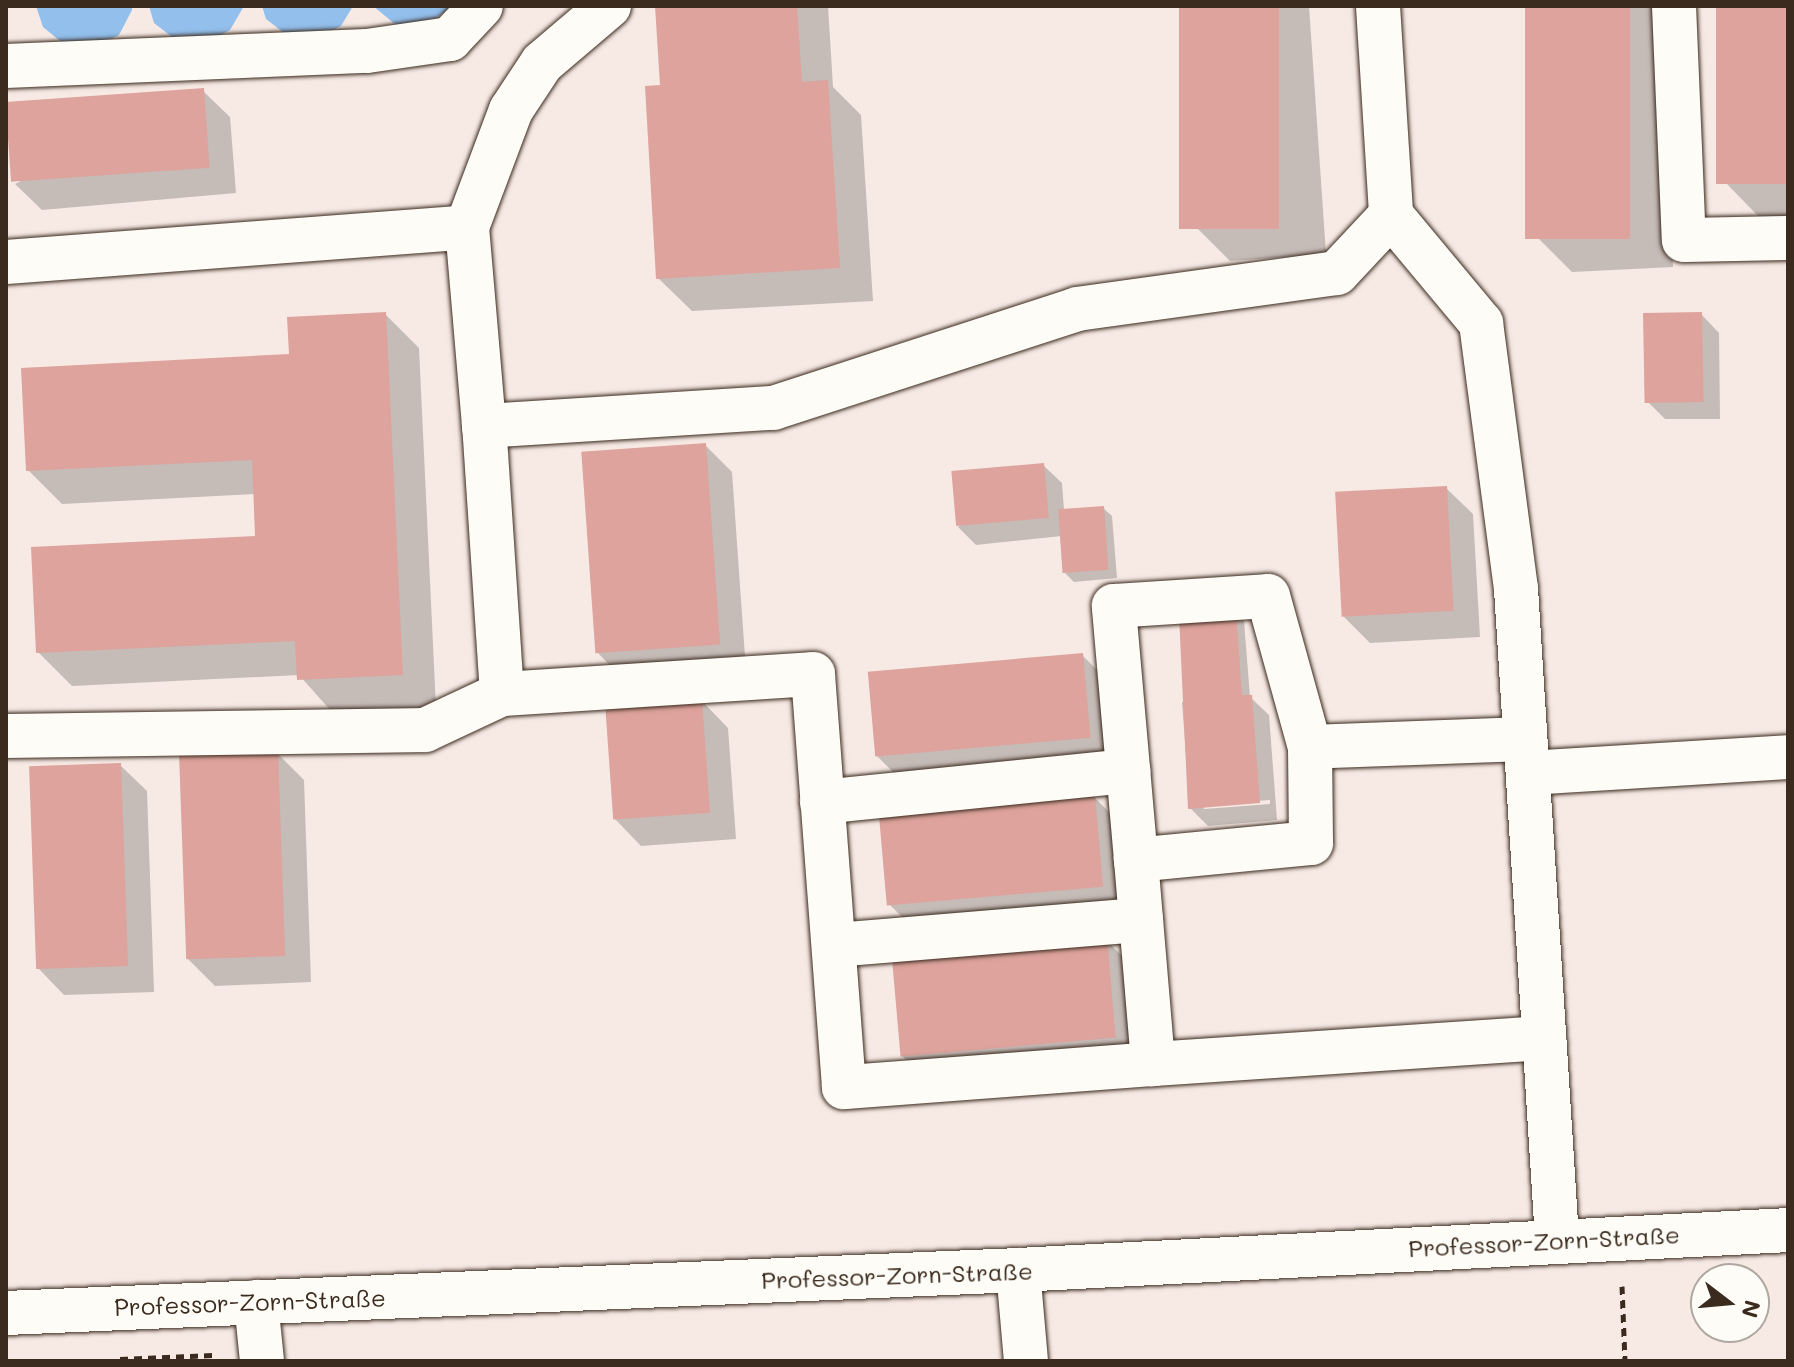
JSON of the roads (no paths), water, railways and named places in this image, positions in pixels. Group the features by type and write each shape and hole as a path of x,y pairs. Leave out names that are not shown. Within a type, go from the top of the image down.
{"street":[{"path":"6,66 367,51 450,39 481,6"},
{"path":"502,694 467,227 511,110 542,63 609,6"},
{"path":"1378,6 1391,215 1481,323 1516,589 1557,1239"},
{"path":"1674,6 1684,240 1788,238"},
{"path":"484,426 773,408 1077,309 1337,273 1391,215"},
{"path":"6,262 467,227"},
{"path":"1136,860 1311,843 1310,747 1268,596 1114,606 1153,1064"},
{"path":"6,736 425,730 502,694 813,674 844,1087 1544,1038"},
{"path":"1310,747 1526,756 1788,757"},
{"path":"822,802 1128,771"},
{"path":"834,945 1141,920"},
{"name":"Professor-Zorn-Straße","path":"6,1313 1018,1270 1557,1239 1788,1230"},
{"path":"1018,1270 1026,1361"},
{"path":"256,1302 262,1361"}],"water":[{"path":"36,6 132,6 132,10 119,35 93,48 65,45 43,27"},
{"path":"149,6 244,6 230,30 204,44 176,40 154,23"},
{"path":"262,6 353,6 341,26 316,39 288,36 266,19"},
{"path":"373,6 453,6 423,27 395,24"}]}
